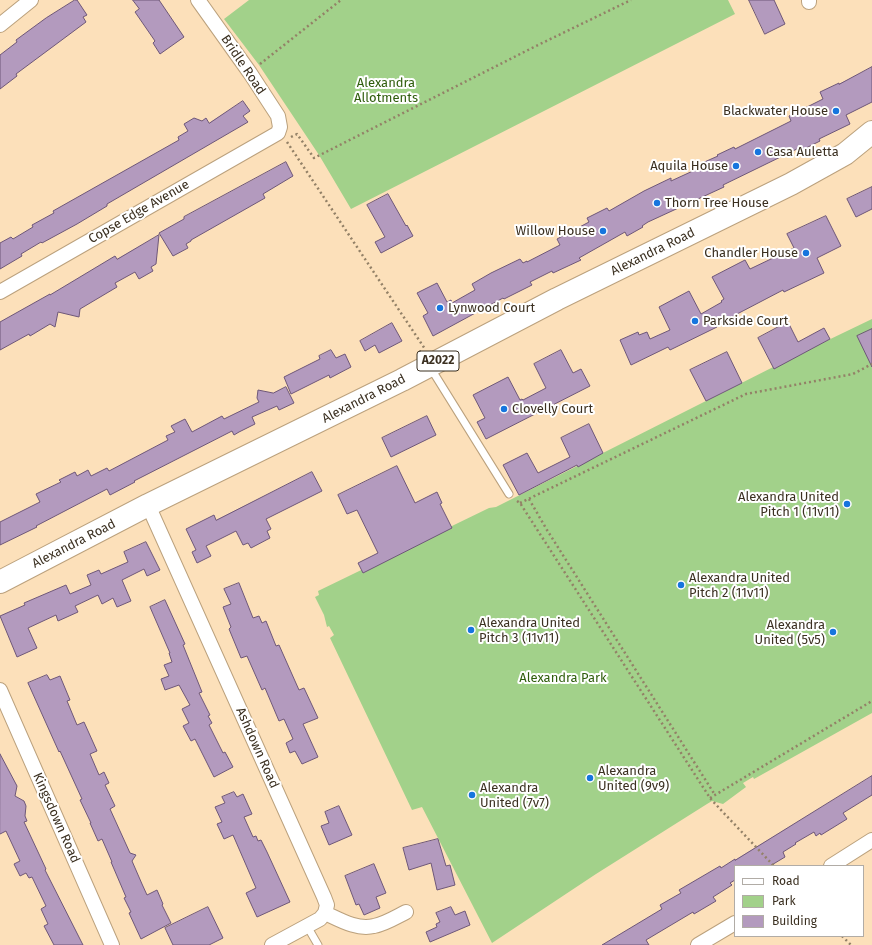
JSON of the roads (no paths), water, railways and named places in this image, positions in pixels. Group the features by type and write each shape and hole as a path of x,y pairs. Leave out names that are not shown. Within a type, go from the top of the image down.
{"main road":[{"name":"Alexandra Road","path":"0,582 148,505 402,380 437,368 550,303 791,184 845,154 868,138"}],"street":[{"path":"0,25 31,0"},
{"name":"Bridle Road","path":"198,0 250,73 278,116 280,127 278,133"},
{"name":"Copse Edge Avenue","path":"0,292 278,133"},
{"name":"Ashdown Road","path":"148,505 324,897 327,905 325,913"},
{"name":"Kingsdown Road","path":"0,690 112,945"},
{"path":"833,865 872,840"},
{"path":"272,945 320,919 325,913 343,922 362,927 374,926 406,912"},
{"path":"698,945 734,924"}],"lane":[{"path":"437,368 509,494"},
{"path":"307,926 318,945"}],"place":[{"name":"Blackwater House","path":"836,111"},
{"name":"Casa Auletta","path":"758,152"},
{"name":"Aquila House","path":"736,166"},
{"name":"Thorn Tree House","path":"657,203"},
{"name":"Willow House","path":"603,231"},
{"name":"Chandler House","path":"806,253"},
{"name":"Lynwood Court","path":"440,308"},
{"name":"Parkside Court","path":"695,321"},
{"name":"Clovelly Court","path":"504,409"},
{"name":"Alexandra United Pitch 1 (11v11)","path":"847,504"},
{"name":"Alexandra United Pitch 2 (11v11)","path":"681,585"},
{"name":"Alexandra United Pitch 3 (11v11)","path":"471,630"},
{"name":"Alexandra United (5v5)","path":"833,632"},
{"name":"Alexandra United (9v9)","path":"590,778"},
{"name":"Alexandra United (7v7)","path":"472,795"}],"park label":[{"name":"Alexandra Allotments","path":"386,90"},
{"name":"Alexandra Park","path":"563,678"}]}
